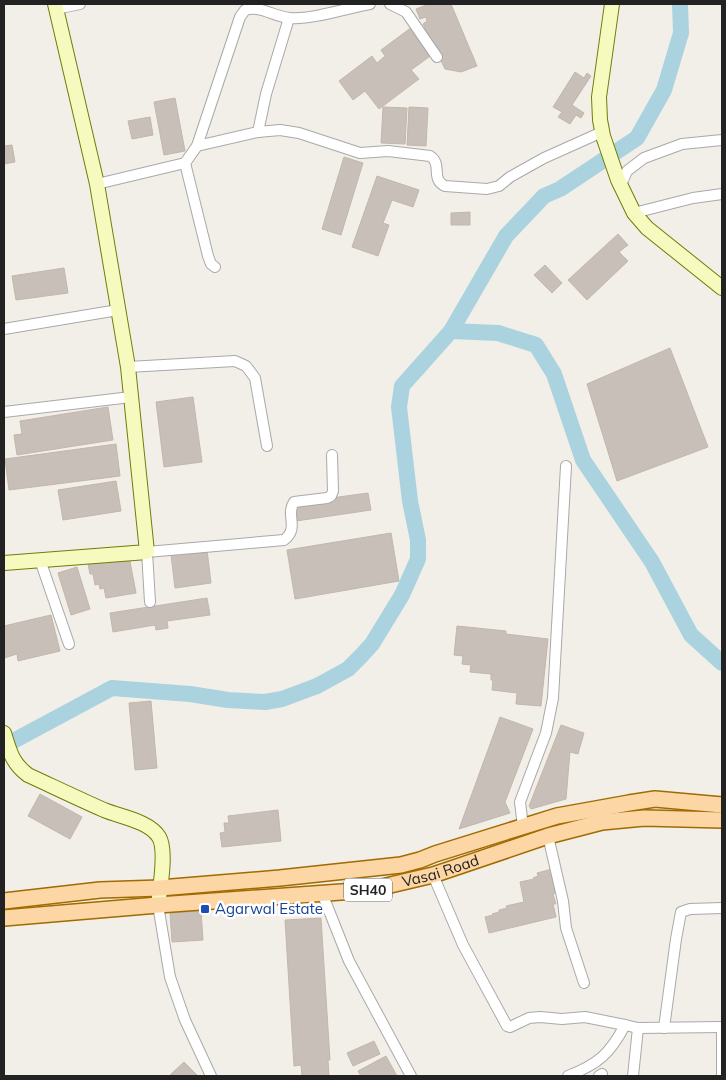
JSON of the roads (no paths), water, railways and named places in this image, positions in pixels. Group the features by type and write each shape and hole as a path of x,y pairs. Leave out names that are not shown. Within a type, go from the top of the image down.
{"main road":[{"name":"Vasai Road","path":"4,901 100,890 160,888 401,865 557,816 655,799 722,805"},
{"name":"Vasai Road","path":"4,918 369,890 433,875 548,836 602,822 644,818 722,820"}],"street":[{"path":"80,4 56,6 97,184 128,367 147,552 150,602"},
{"path":"97,184 185,163 197,146 240,17 245,10 257,8 289,18 301,18 369,4"},
{"path":"390,4 406,12 437,57"},
{"path":"612,4 599,97 602,134 619,183 634,213 648,228 691,265 722,288"},
{"path":"258,132 266,94 289,18"},
{"path":"197,146 258,132 280,130 299,132 360,152 388,151 430,156 434,158 437,180 440,184 487,189 498,186 522,170 556,152 602,134"},
{"path":"619,183 627,171 644,158 682,144 722,140"},
{"path":"185,163 208,256 215,268"},
{"path":"634,213 693,198 722,194"},
{"path":"4,329 118,310"},
{"path":"128,367 236,361 246,366 255,378 267,446"},
{"path":"4,412 131,397"},
{"path":"4,563 284,540 292,530 292,506 294,502 331,496 333,491 332,455"},
{"path":"523,827 520,802 546,733 553,698 566,466"},
{"path":"40,560 69,644"},
{"path":"4,734 14,762 28,775 105,811 152,830 159,837 162,848 158,905 170,978 185,1020 211,1076"},
{"path":"548,836 563,901 566,928 584,983"},
{"path":"433,875 463,945 507,1026 510,1027 529,1018 562,1019 585,1017 638,1028 722,1027"},
{"path":"322,894 349,961 412,1076"},
{"path":"664,1028 681,912 690,909 722,908"},
{"path":"568,1076 594,1063 608,1052 625,1025"},
{"path":"633,1076 638,1028"},
{"path":"722,1032 722,1076"}],"waterway":[{"path":"4,746 112,688 190,694 228,700 265,702 282,699 317,686 348,669 372,644 402,595 418,559 418,540 410,501 399,407 402,386 451,331 506,236 544,196 560,189 637,138 664,90 681,33 680,4"},
{"path":"451,331 498,333 536,345 554,374 583,460 652,562 691,635 722,663"}],"place":[{"name":"Agarwal Estate","path":"205,909"}]}
